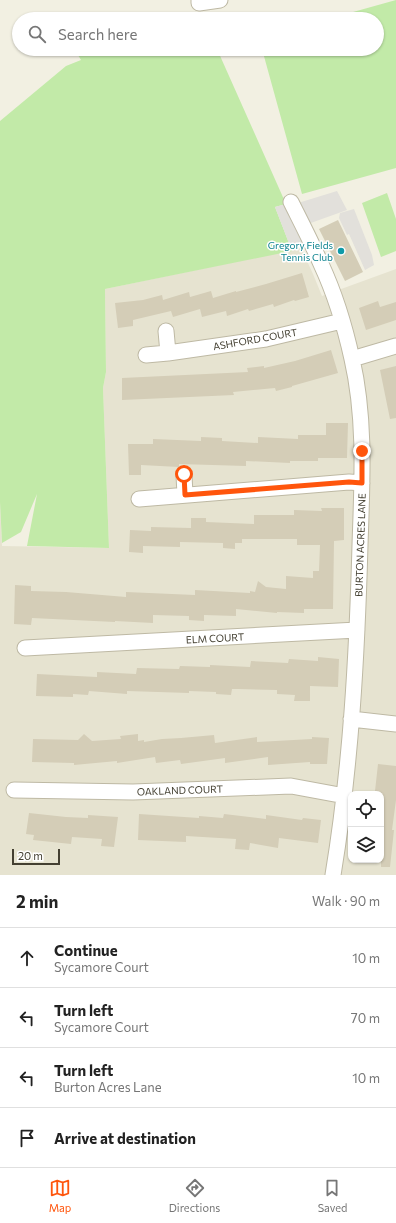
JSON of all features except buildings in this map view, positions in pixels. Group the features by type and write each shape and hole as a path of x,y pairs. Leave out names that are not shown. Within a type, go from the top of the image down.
{"street":[{"path":"199,2 220,0"},
{"name":"BURTON ACRES LANE","path":"291,202 321,264 342,321 357,384 361,420 362,483 357,630 345,796 333,875"},
{"name":"ASHFORD COURT","path":"146,355 266,339 342,321"},
{"path":"166,331 168,353"},
{"path":"352,359 396,346"},
{"path":"184,474 185,495"},
{"path":"139,499 349,482 362,483"},
{"name":"ELM COURT","path":"25,648 74,640 357,630"},
{"path":"351,719 396,724"},
{"name":"OAKLAND COURT","path":"14,790 133,792 291,786 345,796"}],"shaded area":[{"path":"337,191 347,210 308,224 298,203"},
{"path":"286,204 305,243 290,246 275,207"},
{"path":"354,209 372,255 374,265 365,270 349,234 347,235 339,218 340,213"},
{"path":"301,248 322,296 396,269 396,875 0,875 0,502 2,546 109,548 103,388 106,372 105,289"}],"green space":[{"path":"396,0 396,168 302,194 264,56 384,56 384,12 353,12"},
{"path":"79,56 220,56 286,204 275,207 292,251 105,289 106,372 103,388 109,548 27,546 37,494 21,532 2,543 0,502 0,121 66,66 81,60"},
{"path":"387,193 396,219 396,251 381,257 362,203"}],"place":[{"name":"Gregory Fields Tennis Club","path":"341,251"}],"route":[{"path":"184,474 185,495 349,482 362,483 362,451"}]}
